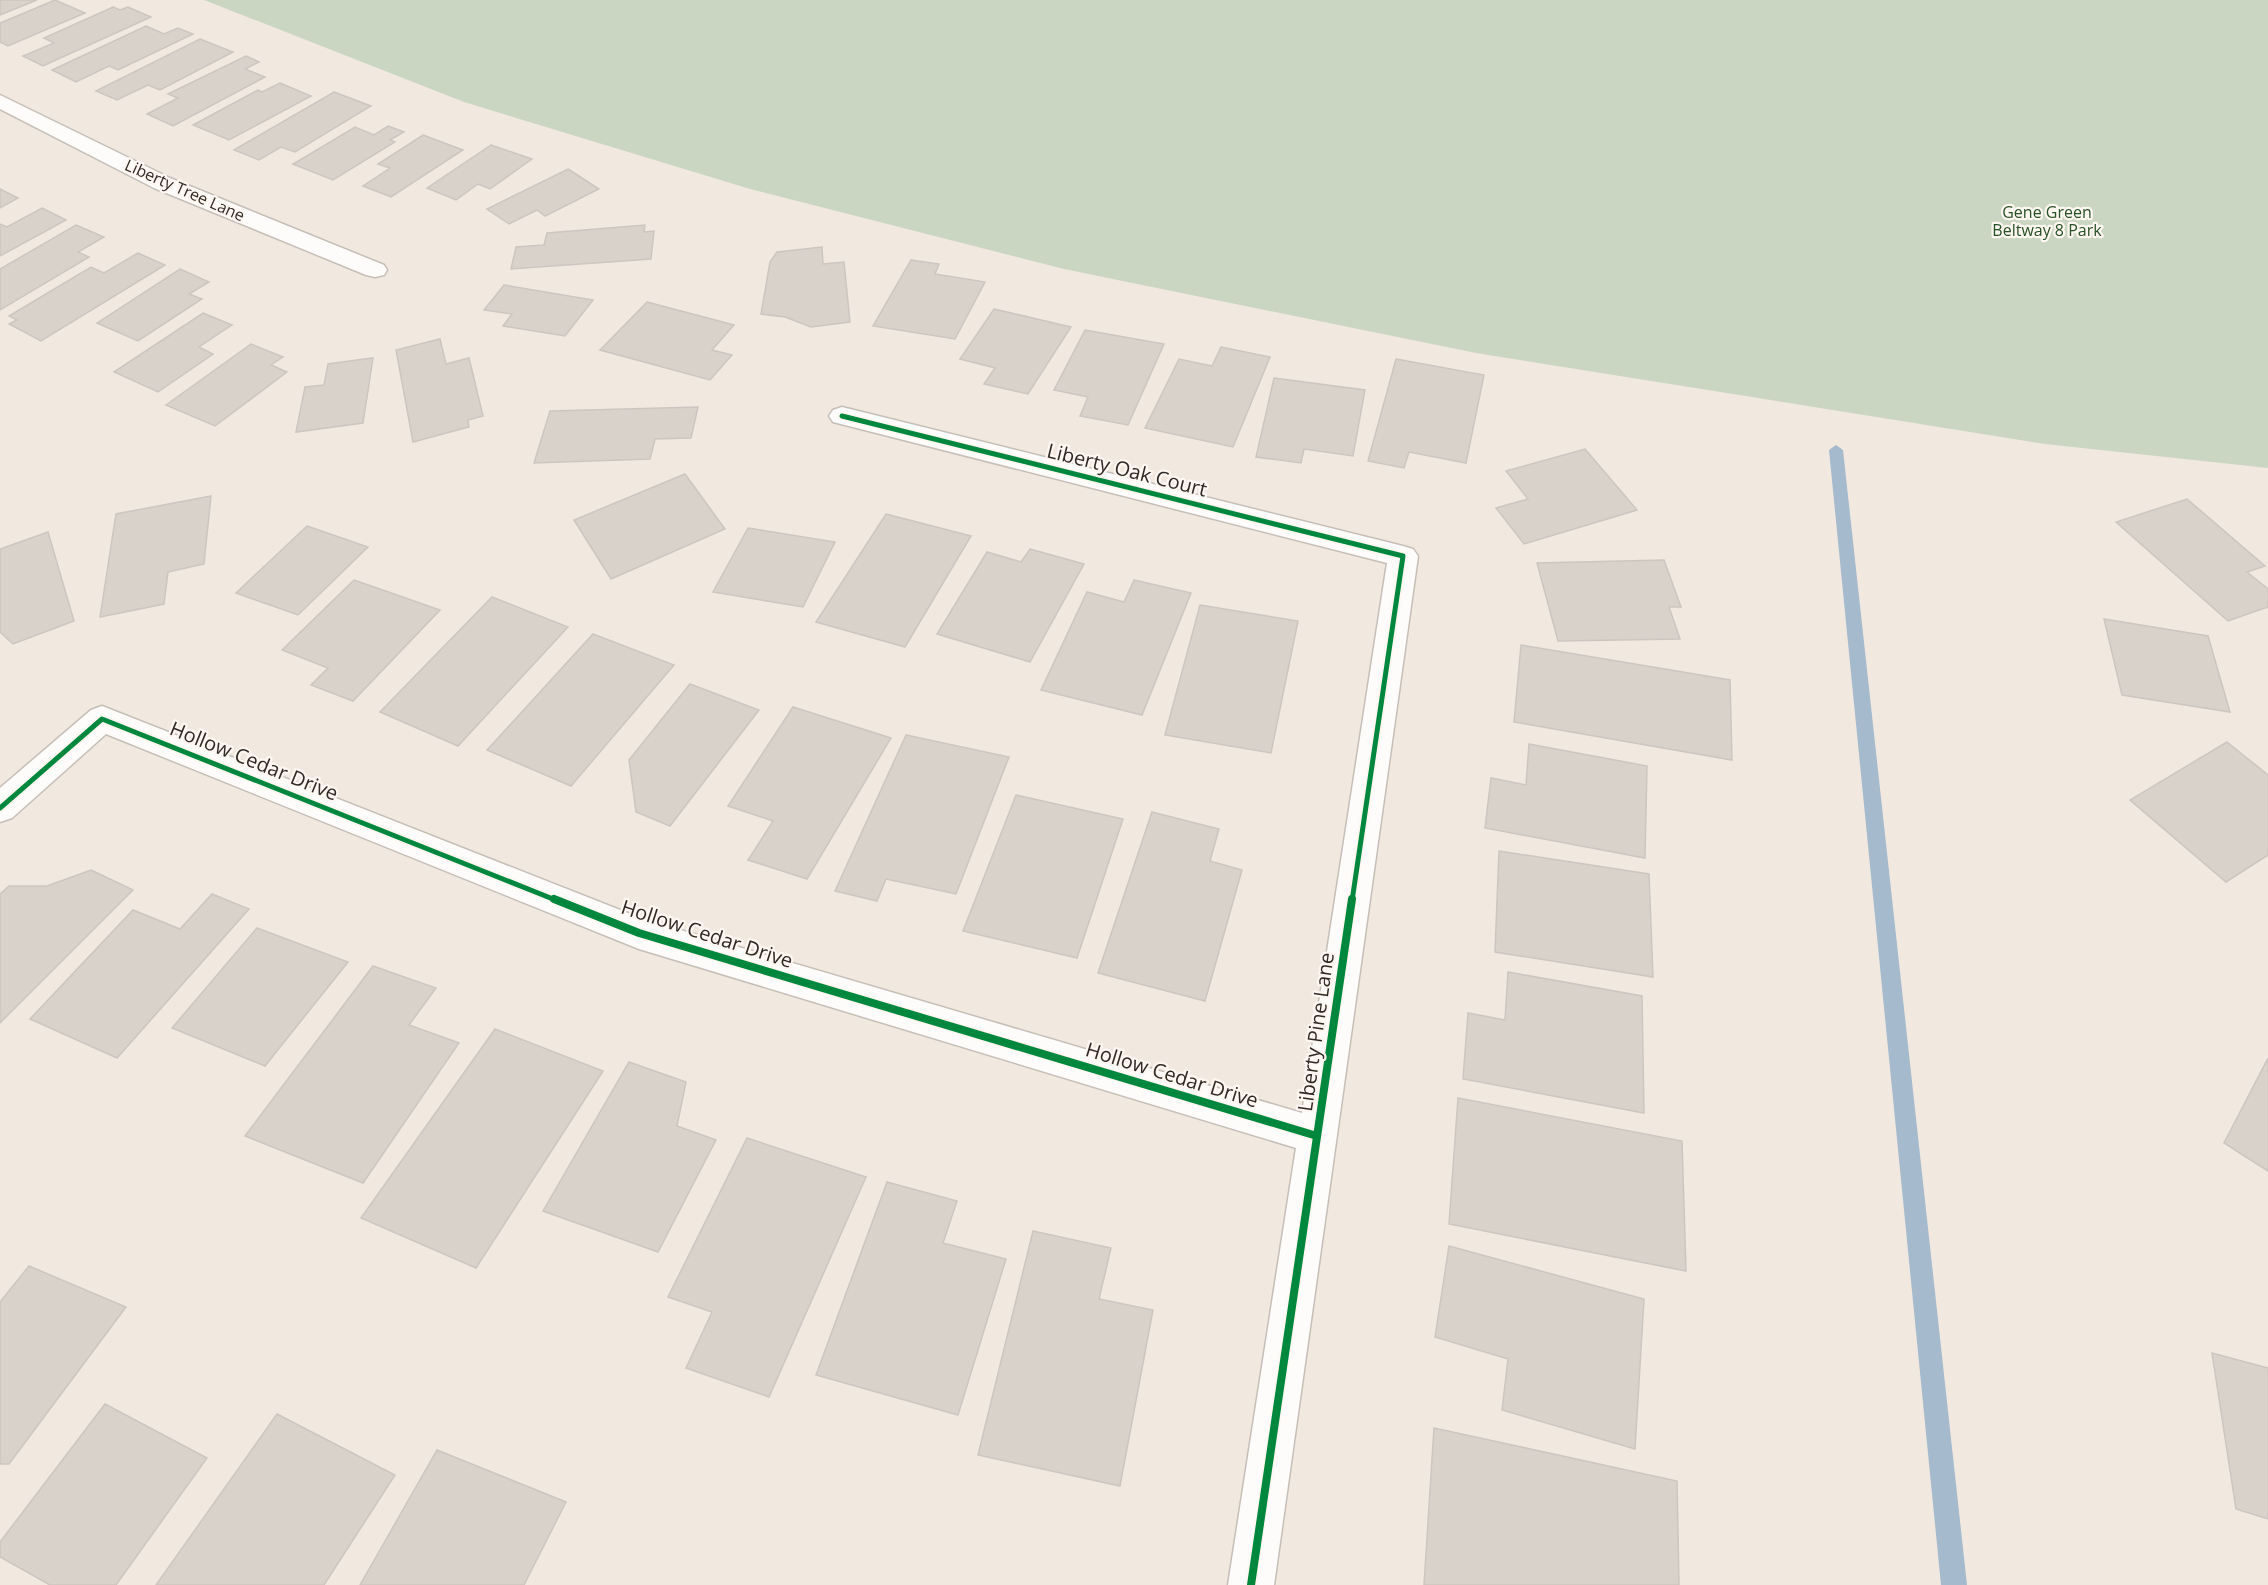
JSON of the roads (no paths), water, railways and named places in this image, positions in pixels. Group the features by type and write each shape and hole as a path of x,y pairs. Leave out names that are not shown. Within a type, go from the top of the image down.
{"street":[{"name":"Liberty Tree Lane","path":"0,101 162,183 375,270"},
{"name":"Liberty Oak Court","path":"842,416 1403,556"},
{"name":"Liberty Pine Lane","path":"1251,1585 1403,556"},
{"name":"Hollow Cedar Drive","path":"0,808 102,718 639,933 1317,1136"}],"waterway":[{"path":"1836,450 1954,1585"}],"park label":[{"name":"Gene Green Beltway 8 Park","path":"2047,221"}]}
